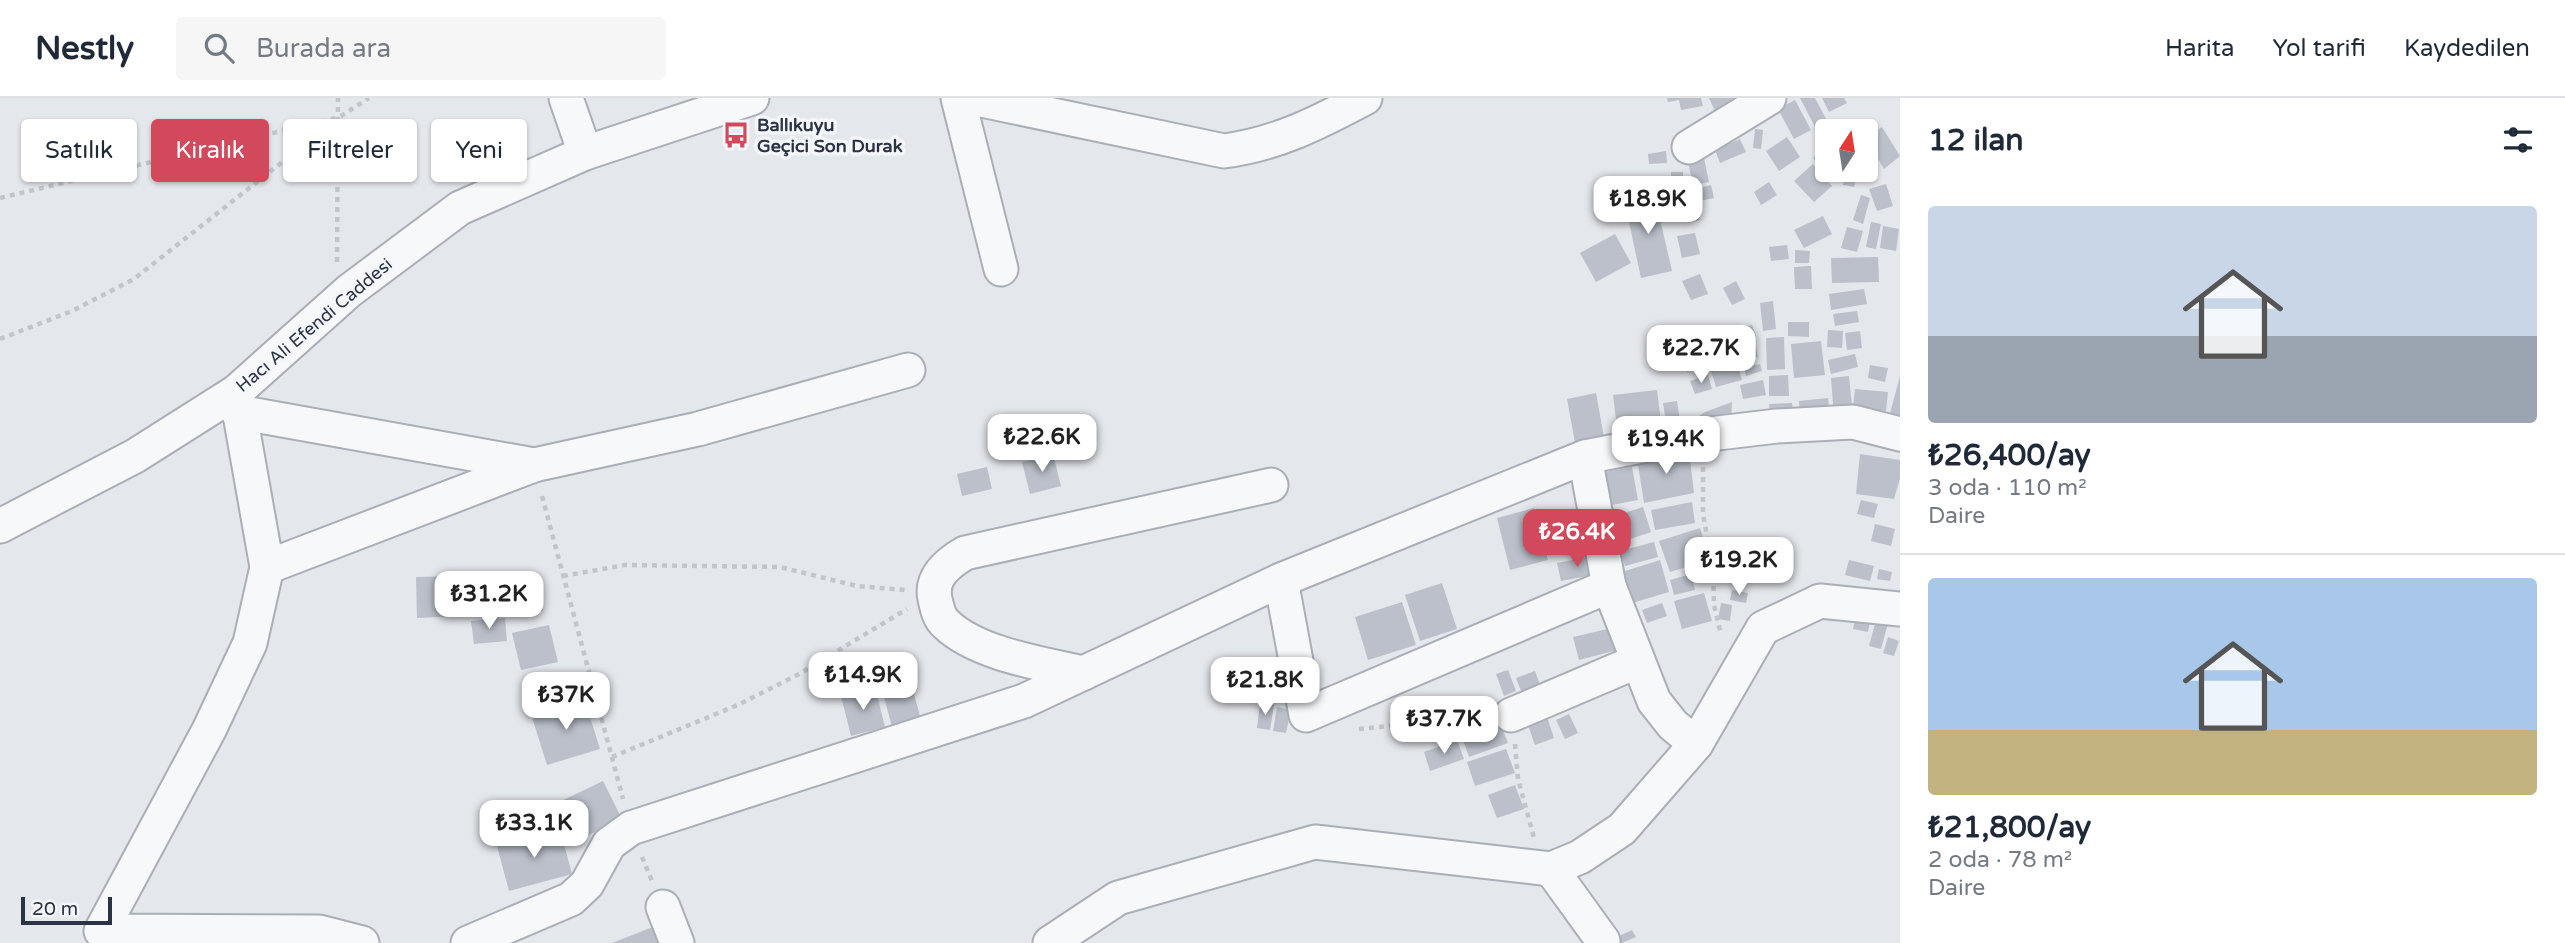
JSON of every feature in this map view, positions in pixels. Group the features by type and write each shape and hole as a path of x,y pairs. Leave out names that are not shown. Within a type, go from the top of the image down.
{"street":[{"path":"566,98 585,153"},
{"name":"Hacı Ali Efendi Caddesi","path":"0,526 237,402 344,295 460,208 585,153 752,98"},
{"path":"958,98 1001,270"},
{"path":"972,98 1224,151 1259,146 1303,131 1365,98"},
{"path":"1689,147 1769,98"},
{"path":"267,567 534,465 698,429 908,369"},
{"path":"362,943 319,932 102,931 209,730 250,643 267,567 237,402 534,465"},
{"path":"468,943 571,899 587,884 609,844 631,828 1024,701 1282,580 1585,457 1703,435 1777,426 1853,422 1900,434"},
{"path":"1585,457 1609,586 1638,662 1654,701 1673,725 1696,744"},
{"path":"1084,673 1015,657 974,641 945,624 938,613 934,592 945,565 965,553 1272,485"},
{"path":"1282,580 1306,715 1609,586"},
{"path":"1050,943 1118,898 1315,842 1551,869 1580,857 1622,829 1696,744 1763,628 1820,601 1900,609"},
{"path":"1511,716 1638,662"},
{"path":"1551,869 1603,941"},
{"path":"663,907 677,943"}],"path":[{"path":"336,230 338,98"},
{"path":"0,339 72,311 134,279 338,118 369,98"},
{"path":"0,198 338,118"},
{"path":"1703,435 1703,515 1713,566 1714,606 1726,644 1743,661"},
{"path":"534,465 631,828 663,907"},
{"path":"563,576 625,565 780,567 857,586 934,592"},
{"path":"612,757 740,704 810,667 934,592"},
{"path":"1346,730 1511,716 1518,779 1534,835"}],"building":[{"path":"1667,98 1701,98 1703,106 1681,110 1679,100 1668,102"},
{"path":"1709,98 1737,98 1738,101 1715,111"},
{"path":"1800,98 1815,98 1826,119 1815,119 1815,127"},
{"path":"1822,98 1844,98 1847,103 1829,112"},
{"path":"1795,100 1811,130 1794,139 1778,109"},
{"path":"1882,127 1900,156 1884,169 1878,159 1878,130"},
{"path":"1755,129 1763,130 1761,149 1753,148"},
{"path":"1787,137 1800,157 1779,171 1766,151"},
{"path":"1740,139 1746,152 1720,163 1715,150"},
{"path":"1666,151 1667,163 1649,164 1648,154"},
{"path":"1704,158 1709,182 1693,185 1688,162"},
{"path":"1813,164 1815,182 1829,182 1832,186 1814,202 1794,181"},
{"path":"1671,172 1683,172 1683,190 1671,190"},
{"path":"1769,182 1777,195 1761,205 1754,192"},
{"path":"1844,182 1855,182 1854,187 1843,185"},
{"path":"1886,184 1893,206 1877,211 1869,189"},
{"path":"1711,185 1714,198 1694,202 1691,190"},
{"path":"1654,193 1672,271 1641,278 1624,199"},
{"path":"1861,195 1870,198 1863,224 1853,220"},
{"path":"1665,199 1682,200 1681,222 1664,221"},
{"path":"1696,206 1700,220 1688,223 1685,209"},
{"path":"1823,216 1832,234 1804,248 1794,230"},
{"path":"1871,222 1881,224 1876,249 1866,247"},
{"path":"1883,226 1899,229 1896,251 1880,248"},
{"path":"1847,227 1863,231 1857,252 1841,248"},
{"path":"1695,233 1700,254 1682,258 1677,236"},
{"path":"1615,234 1631,263 1596,282 1580,253"},
{"path":"1787,245 1789,259 1771,261 1769,247"},
{"path":"1795,250 1810,251 1809,263 1795,263"},
{"path":"1878,257 1879,282 1832,283 1831,258"},
{"path":"1811,266 1812,289 1795,289 1794,267"},
{"path":"1700,274 1708,294 1691,300 1682,281"},
{"path":"1736,281 1745,299 1732,305 1723,288"},
{"path":"1864,289 1867,304 1831,310 1829,294"},
{"path":"1773,301 1776,329 1763,331 1760,303"},
{"path":"1857,311 1859,322 1835,326 1833,314"},
{"path":"1788,322 1809,322 1809,337 1788,336"},
{"path":"1752,325 1756,337 1737,342 1734,329"},
{"path":"1661,329 1675,331 1673,347 1659,345"},
{"path":"1828,330 1843,331 1842,348 1827,347"},
{"path":"1860,331 1862,348 1847,350 1845,333"},
{"path":"1784,337 1785,369 1767,370 1766,338"},
{"path":"1821,341 1825,375 1794,378 1791,344"},
{"path":"1714,343 1720,361 1687,372 1681,354"},
{"path":"1755,344 1758,357 1740,360 1737,348"},
{"path":"1855,354 1858,367 1831,374 1828,360"},
{"path":"1736,360 1742,380 1716,387 1710,367"},
{"path":"1760,364 1762,371 1746,376 1744,367"},
{"path":"1870,365 1888,368 1885,382 1868,378"},
{"path":"1708,375 1712,389 1695,394 1690,381"},
{"path":"1788,375 1789,396 1769,396 1769,376"},
{"path":"1849,376 1853,415 1834,417 1831,378"},
{"path":"1900,376 1900,420 1889,417"},
{"path":"1763,380 1766,395 1743,399 1740,385"},
{"path":"1855,389 1888,392 1886,411 1853,407"},
{"path":"1657,390 1663,438 1619,444 1613,395"},
{"path":"1596,393 1605,443 1576,448 1567,399"},
{"path":"1828,398 1830,415 1800,418 1799,401"},
{"path":"1677,401 1680,421 1666,423 1663,403"},
{"path":"1732,402 1731,425 1688,424 1705,412"},
{"path":"1792,403 1793,413 1770,414 1769,404"},
{"path":"1689,451 1694,493 1644,503 1637,458"},
{"path":"1053,454 1061,486 1030,494 1022,462"},
{"path":"1860,454 1900,460 1900,478 1894,499 1856,494"},
{"path":"987,467 992,489 962,496 957,474"},
{"path":"1632,467 1638,500 1601,507 1595,474"},
{"path":"1861,500 1878,504 1874,518 1857,514"},
{"path":"1692,502 1695,523 1655,530 1651,510"},
{"path":"1643,507 1651,532 1615,544 1606,519"},
{"path":"1534,508 1548,560 1510,570 1497,518"},
{"path":"1875,524 1895,529 1891,546 1871,541"},
{"path":"1700,528 1710,560 1670,572 1659,541"},
{"path":"1654,542 1658,557 1625,566 1620,551"},
{"path":"1594,556 1598,574 1561,581 1557,563"},
{"path":"1660,560 1669,592 1632,603 1622,572"},
{"path":"1849,560 1874,566 1870,581 1845,575"},
{"path":"1879,569 1892,572 1890,581 1877,579"},
{"path":"536,573 543,611 511,617 504,579"},
{"path":"1691,574 1695,590 1674,595 1670,580"},
{"path":"461,576 463,616 417,618 416,577"},
{"path":"1442,583 1457,629 1420,641 1405,595"},
{"path":"1732,590 1748,593 1746,603 1730,600"},
{"path":"1704,593 1712,621 1682,629 1674,601"},
{"path":"1402,602 1416,645 1368,660 1355,617"},
{"path":"1662,603 1667,616 1647,623 1642,610"},
{"path":"1721,603 1732,605 1730,621 1718,619"},
{"path":"1857,612 1871,615 1868,632 1853,629"},
{"path":"1878,613 1890,616 1881,649 1869,646"},
{"path":"505,618 507,641 474,644 471,621"},
{"path":"549,625 558,662 521,670 512,633"},
{"path":"1616,627 1621,649 1579,660 1573,637"},
{"path":"1888,637 1899,641 1894,656 1883,653"},
{"path":"1508,670 1516,691 1504,696 1496,674"},
{"path":"1535,671 1540,685 1521,691 1516,678"},
{"path":"909,675 921,720 892,727 880,682"},
{"path":"875,687 885,727 851,736 841,696"},
{"path":"584,698 600,749 547,765 531,714"},
{"path":"1260,704 1274,705 1270,730 1257,728"},
{"path":"1277,707 1291,710 1286,733 1273,731"},
{"path":"1545,711 1554,738 1535,745 1525,717"},
{"path":"1569,714 1578,733 1565,739 1556,720"},
{"path":"1500,723 1508,743 1469,757 1462,737"},
{"path":"1457,740 1464,759 1430,771 1424,752"},
{"path":"1506,749 1515,773 1475,786 1467,762"},
{"path":"603,781 622,819 572,843 553,805"},
{"path":"1515,785 1524,809 1497,818 1488,795"},
{"path":"560,829 572,874 509,891 497,846"},
{"path":"668,921 672,943 612,943"},
{"path":"1632,930 1636,937 1622,943 1604,943"}],"place":[{"name":"Ballıkuyu Geçici Son Durak","path":"736,135"}]}
